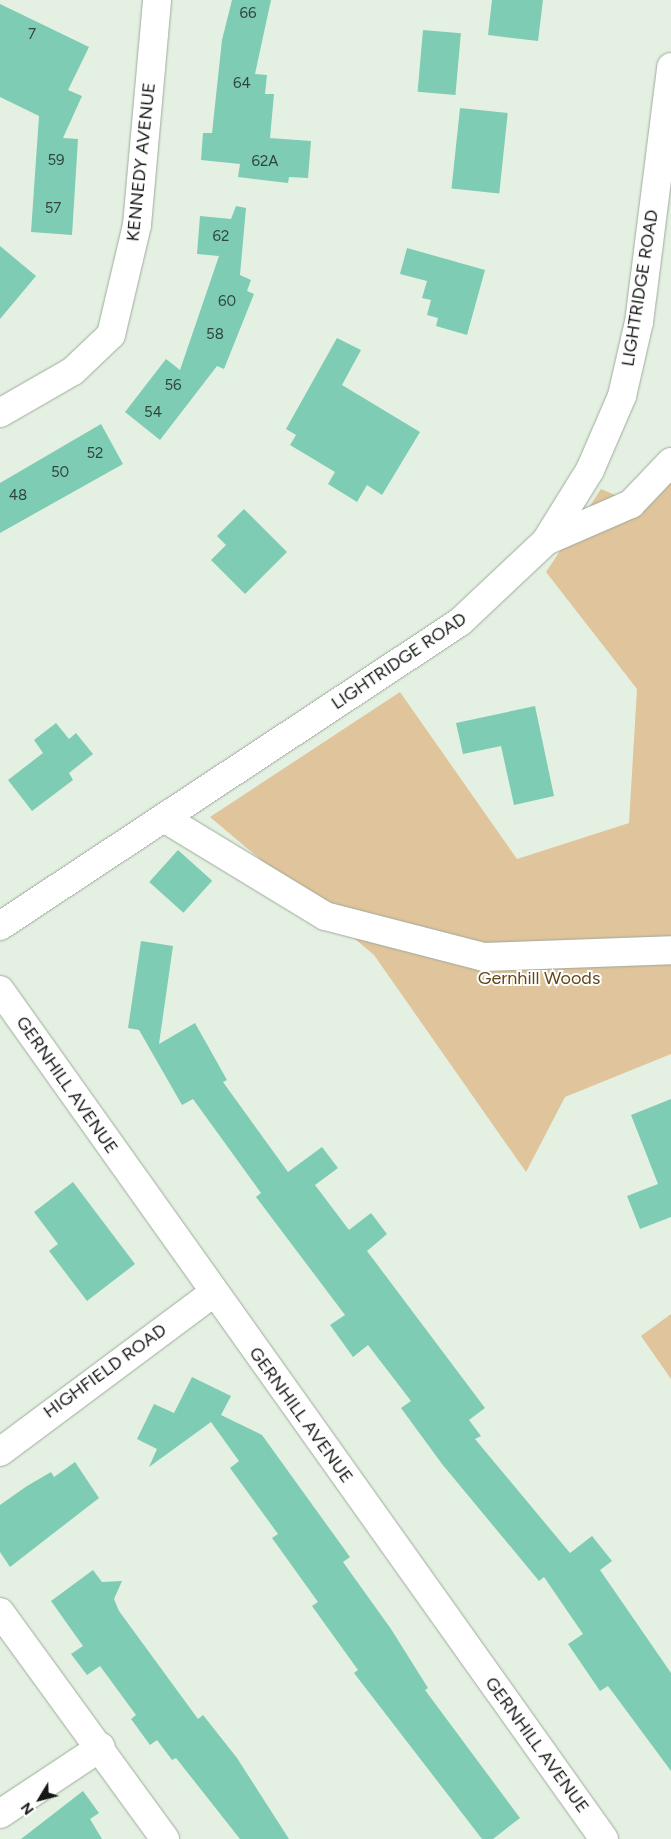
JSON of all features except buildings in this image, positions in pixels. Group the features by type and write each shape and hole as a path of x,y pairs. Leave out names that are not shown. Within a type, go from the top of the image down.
{"street":[{"name":"KENNEDY AVENUE","path":"0,413 73,371 111,336 138,225 157,0"},
{"name":"LIGHTRIDGE ROAD","path":"0,926 460,622 546,541 590,470 622,396 639,322 671,66"},
{"path":"546,541 631,504 671,462"},
{"path":"164,818 325,916 484,956 671,950"},
{"name":"GERNHILL AVENUE","path":"0,990 213,1293 604,1839"},
{"name":"HIGHFIELD ROAD","path":"0,1452 213,1293"},
{"path":"0,1612 101,1747 165,1839"},
{"path":"0,1814 101,1747"}],"green space":[{"name":"Gernhill Woods","path":"671,447 671,1054 565,1097 526,1172 374,955 210,817 400,692 517,859 629,823 637,689 546,572 601,489 622,498"},
{"path":"671,1314 671,1379 641,1336"}]}
